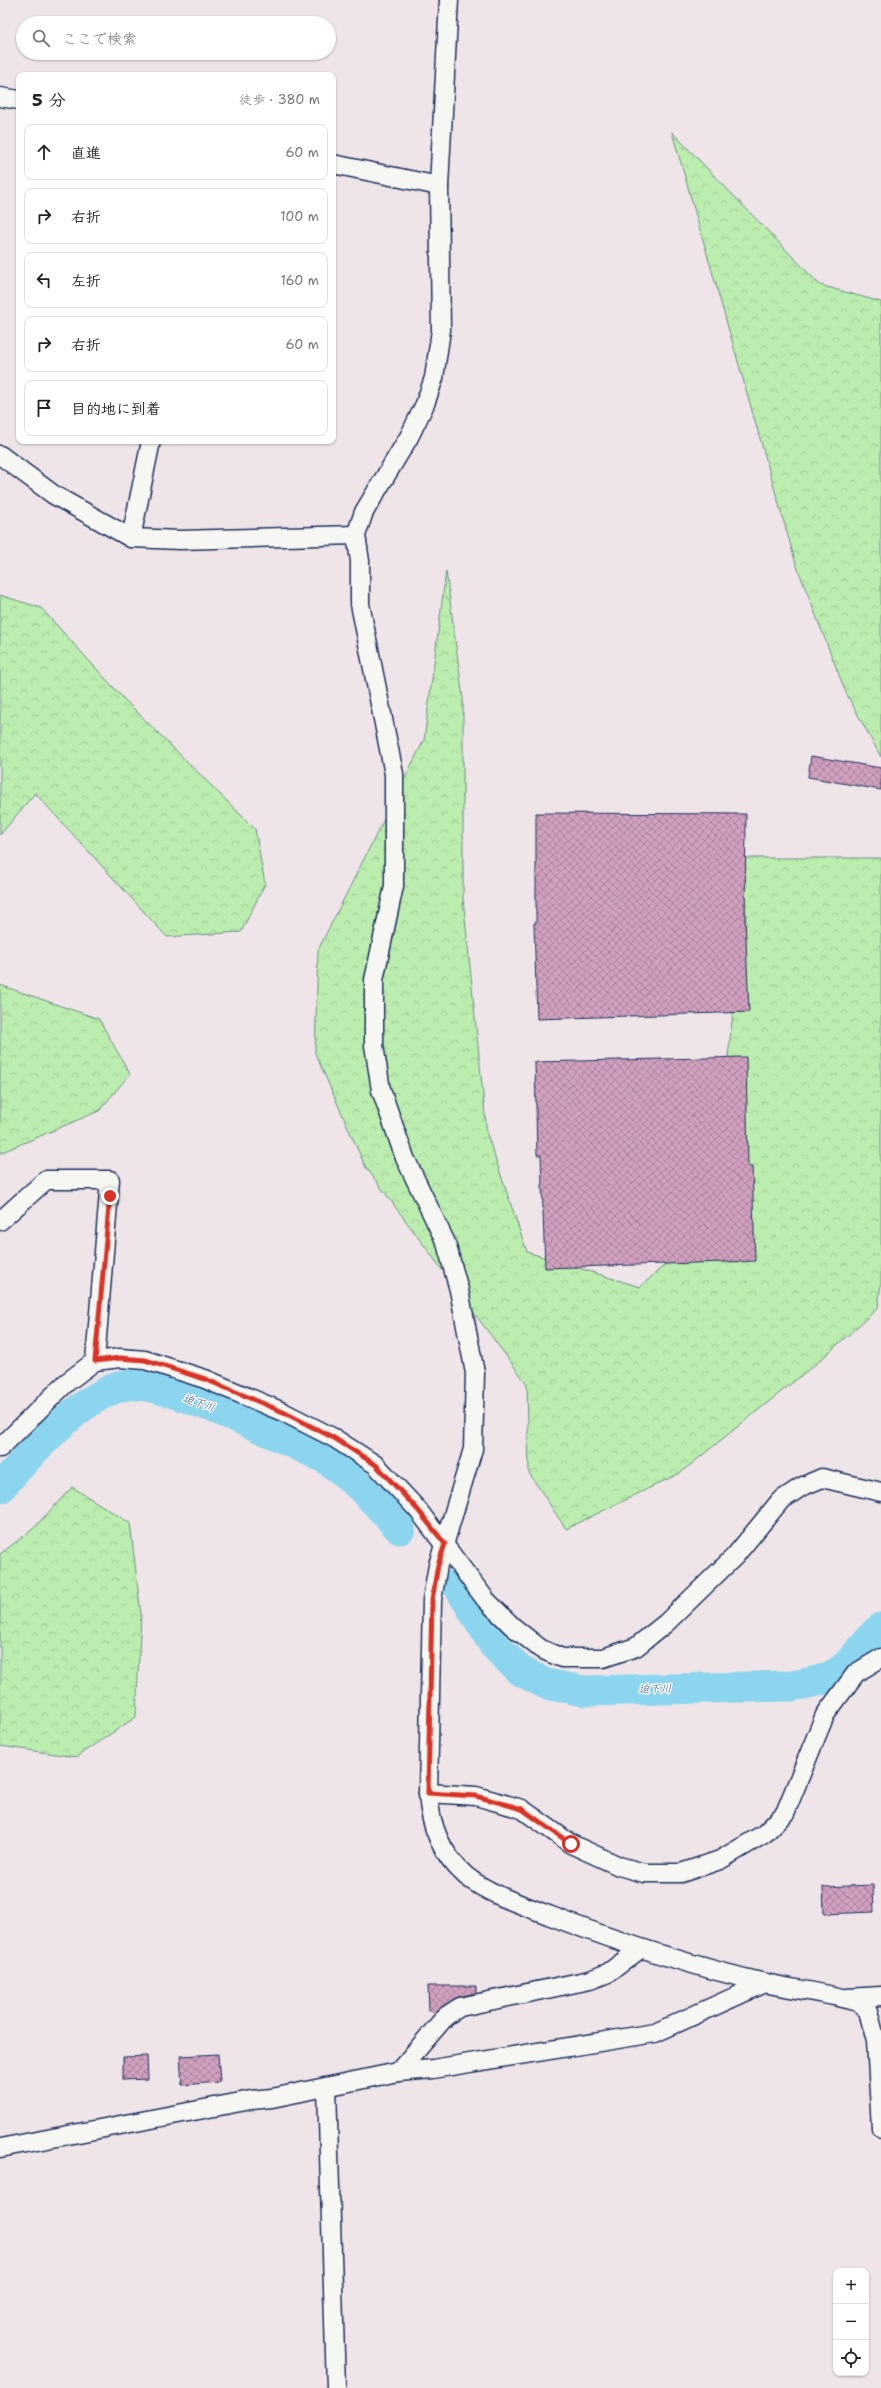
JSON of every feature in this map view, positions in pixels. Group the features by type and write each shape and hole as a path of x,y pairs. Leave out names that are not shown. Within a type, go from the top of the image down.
{"street":[{"path":"449,0 439,186 440,330 434,378 425,404 409,436 364,512 356,535 360,561 360,604 394,774 394,886 374,980 374,1045 380,1083 405,1158 446,1243 458,1290 475,1373 473,1449 438,1565 432,1600 428,1793 430,1814 439,1844 467,1876 502,1897 640,1949 765,1983 860,2003 868,2011 876,2042 881,2128"},
{"path":"0,96 16,99"},
{"path":"336,165 439,186"},
{"path":"131,538 150,444"},
{"path":"0,455 54,495 131,538 180,540 356,535"},
{"path":"0,1221 46,1180 110,1180 95,1361"},
{"path":"0,1448 66,1382 95,1361 120,1358 145,1360 220,1385 283,1412 327,1434 376,1465 418,1510 486,1600 512,1626 541,1649 562,1658 603,1658 636,1647 666,1623 735,1556 780,1501 801,1486 822,1478 881,1492"},
{"path":"428,1793 476,1796 522,1809 571,1844 619,1866 644,1873 681,1873 720,1860 764,1834 785,1812 825,1715 856,1673 881,1658"},
{"path":"398,2072 446,2016 460,2008 590,1980 608,1973 640,1949"},
{"path":"0,2148 327,2087 398,2072 433,2069 655,2033 765,1983"},
{"path":"846,1999 881,1996"},
{"path":"327,2087 336,2388"}],"green space":[{"path":"672,132 820,285 881,302 881,757 846,693 796,564"},
{"path":"446,571 463,698 463,898 487,1134 527,1252 640,1287 717,1218 725,1084 741,940 746,916 743,858 881,858 881,1283 878,1308 817,1363 680,1473 566,1529 529,1473 527,1384 365,1166 315,1053 318,950 424,740"},
{"path":"0,595 41,608 125,700 255,829 265,884 241,932 167,937 35,793 0,835"},
{"path":"0,985 99,1019 130,1074 99,1111 0,1153"},
{"path":"72,1487 130,1523 141,1614 136,1717 76,1757 0,1746 0,1554 33,1529"}],"building":[{"path":"811,756 881,768 881,790 808,777"},
{"path":"536,813 746,814 745,916 749,1012 537,1019 534,923 536,923"},
{"path":"746,1057 748,1167 752,1167 755,1261 545,1268 541,1155 537,1155 535,1062"},
{"path":"873,1885 874,1912 824,1914 823,1887"},
{"path":"428,1986 476,1986 476,1993 455,1998 435,2013 429,2011"},
{"path":"218,2054 220,2082 182,2085 180,2056"},
{"path":"147,2056 148,2079 123,2080 123,2057"}],"waterway":[{"name":"迫下川","path":"0,1488 56,1429 89,1402 106,1392 122,1386 138,1385 183,1396 234,1416 326,1459 358,1485 400,1529"},
{"name":"迫下川","path":"457,1584 494,1645 519,1670 546,1684 584,1691 791,1686 811,1683 829,1677 841,1670 881,1628"}],"route":[{"path":"110,1196 95,1361 120,1358 145,1360 205,1379 283,1412 334,1438 376,1465 418,1510 445,1544 438,1565 432,1600 428,1793 476,1796 522,1809 571,1844"}]}
